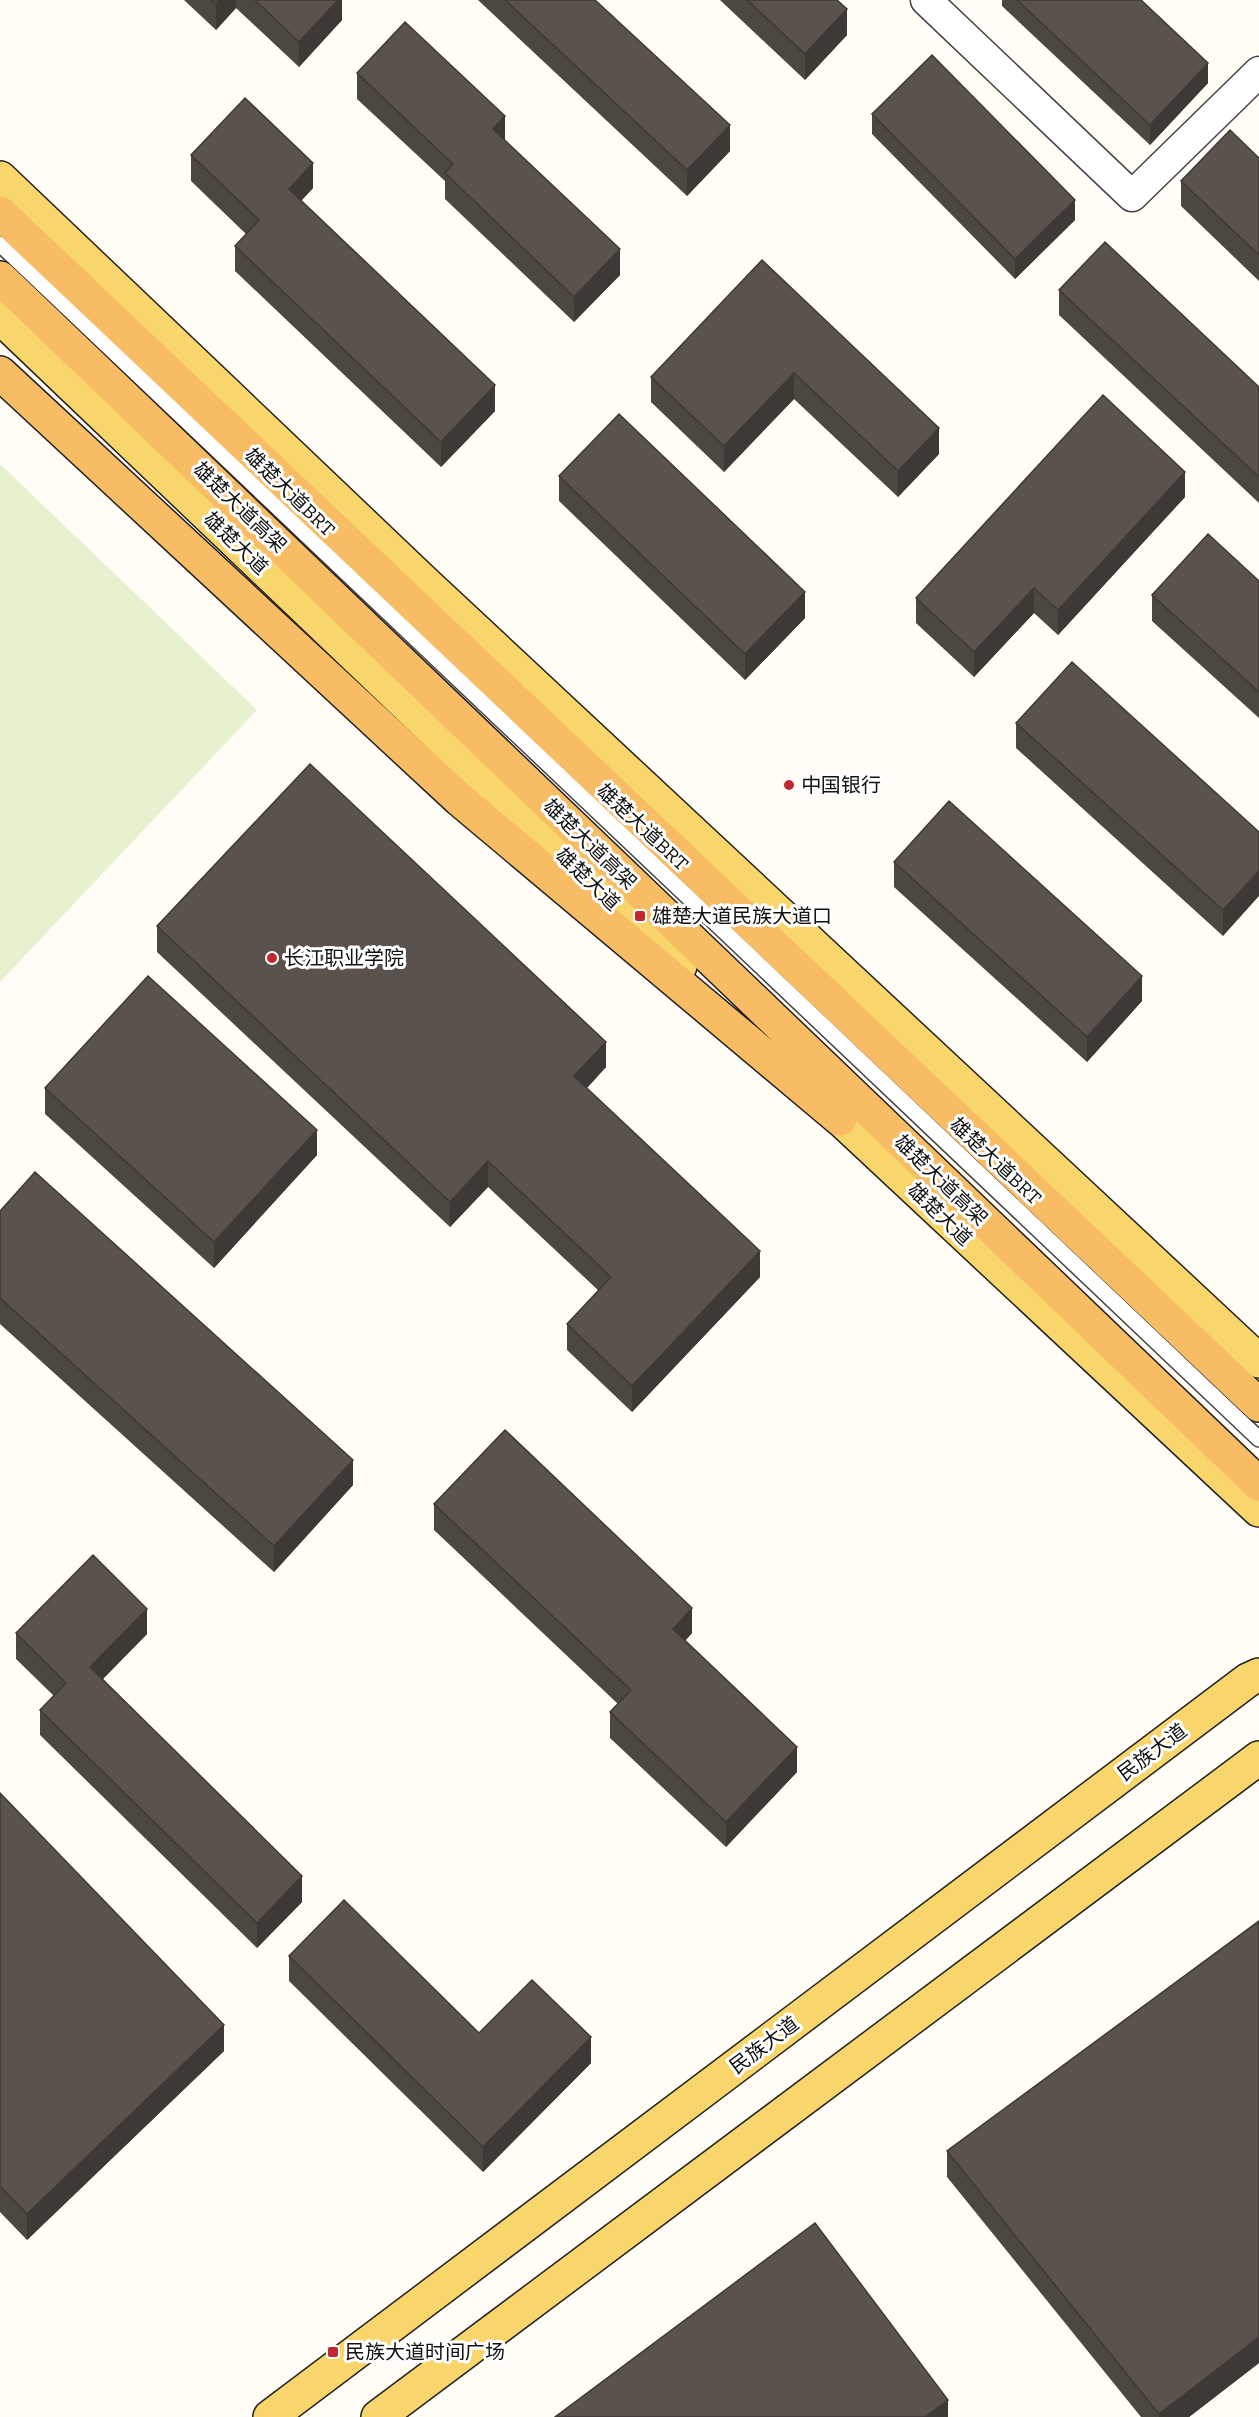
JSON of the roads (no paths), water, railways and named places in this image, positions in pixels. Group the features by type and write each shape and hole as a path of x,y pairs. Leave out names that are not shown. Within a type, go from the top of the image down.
{"highway":[{"path":"0,213 1259,1405"},
{"name":"雄楚大道高架","path":"0,278 1259,1484"},
{"path":"0,373 459,799 840,1119"}],"main road":[{"path":"0,178 423,581 1259,1361"},
{"name":"雄楚大道","path":"0,317 840,1119 1259,1510"},
{"name":"民族大道","path":"270,2417 1239,1687 1259,1675"},
{"path":"378,2417 1259,1758"}],"street":[{"path":"926,0 1132,196 1259,72"}],"lane":[{"name":"雄楚大道BRT","path":"0,244 1259,1439"}],"place":[{"name":"中国银行","path":"789,785"},
{"name":"雄楚大道民族大道口","path":"640,916"},
{"name":"长江职业学院","path":"272,958"},
{"name":"民族大道时间广场","path":"333,2352"}]}
